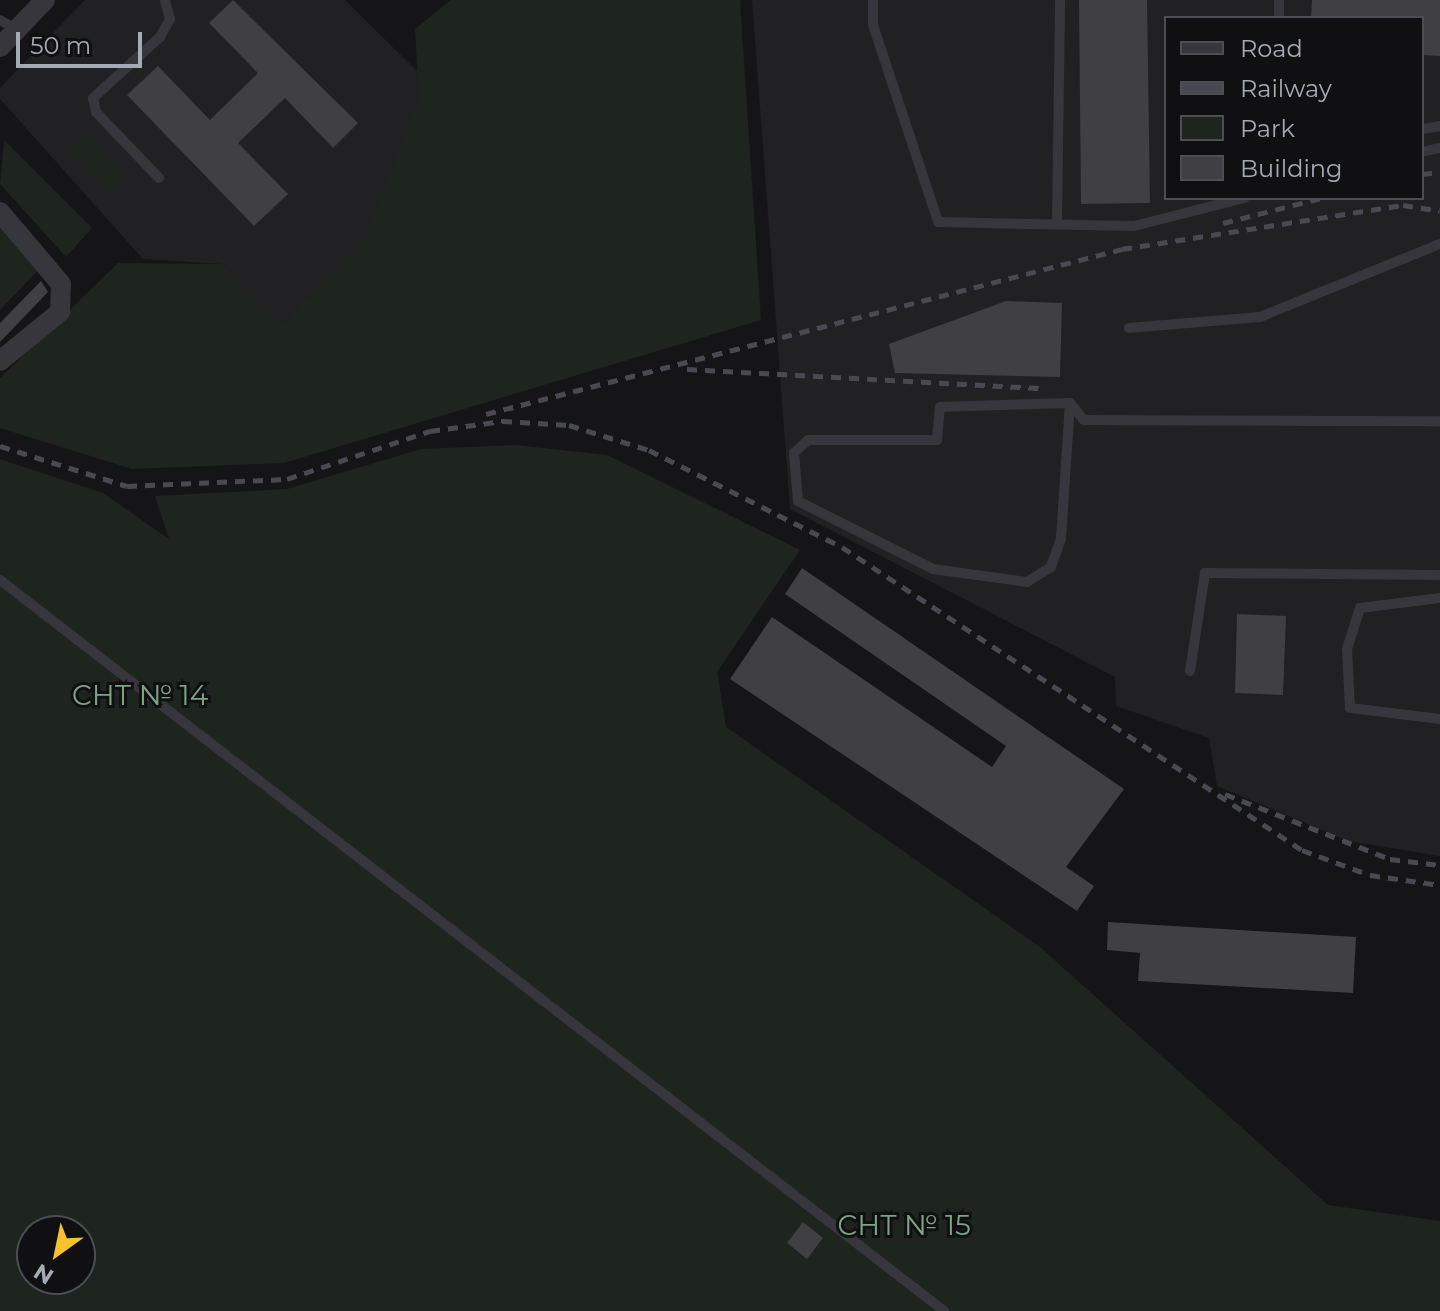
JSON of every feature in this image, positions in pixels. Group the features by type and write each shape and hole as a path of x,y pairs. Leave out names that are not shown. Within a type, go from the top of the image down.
{"street":[{"path":"0,47 19,31 45,0"},
{"path":"0,212 61,284 60,312 0,361"}],"lane":[{"path":"159,178 96,112 93,98 160,37 170,19 165,0"},
{"path":"873,0 873,25 938,222 1057,222 1134,226 1236,200"},
{"path":"1057,222 1060,0"},
{"path":"0,20 19,31"},
{"path":"1129,328 1260,317 1440,244"},
{"path":"1070,403 1061,539 1051,567 1027,582 933,569 798,501 794,453 808,440 937,440 940,407 1070,403"},
{"path":"1070,403 1084,420 1440,421"},
{"path":"1190,671 1205,573 1440,575"},
{"path":"0,580 944,1311"},
{"path":"1440,598 1360,608 1347,649 1350,708 1440,719"}],"shaded area":[{"path":"85,0 345,0 482,135 284,326 222,264 143,259 0,99 0,88"},
{"path":"752,0 1440,0 1440,856 1348,841 1217,786 1209,738 1116,706 1115,677 790,509"}],"green space":[{"path":"451,0 740,0 761,320 284,463 132,469 0,428 0,378 118,263 222,264 284,325 367,234 419,98 415,29"},
{"path":"84,133 126,176 108,194 66,151"},
{"path":"4,140 92,228 66,257 0,184"},
{"path":"0,222 43,265 0,310"},
{"path":"516,445 607,455 800,550 717,672 726,727 1040,947 1328,1205 1440,1221 1440,1311 0,1311 0,459 103,493 169,539 155,496 287,489 421,449"}],"building":[{"path":"233,0 358,123 333,148 285,98 238,143 288,194 254,226 127,95 158,66 210,120 258,73 209,23"},
{"path":"1079,0 1147,0 1150,203 1081,204"},
{"path":"1312,0 1440,0 1440,56 1424,55 1424,16 1311,16"},
{"path":"41,281 48,292 0,342 0,323"},
{"path":"1006,301 1062,303 1060,377 895,373 889,344"},
{"path":"802,568 1124,789 1066,867 1094,886 1077,911 730,679 772,617 992,767 1006,746 785,594"},
{"path":"1237,614 1286,616 1283,695 1235,693"},
{"path":"1108,922 1356,937 1353,993 1138,981 1140,953 1107,950"},
{"path":"803,1222 823,1238 807,1259 787,1243"}],"railway":[{"path":"1424,174 1440,172"},
{"path":"1223,223 1313,200"},
{"path":"486,414 1122,249 1403,205 1440,211"},
{"path":"687,369 1041,388"},
{"path":"0,446 127,486 287,479 430,431 502,421 569,425 649,450 842,547 1302,850 1370,875 1440,885"},
{"path":"1225,794 1390,859 1440,865"}],"park label":[{"name":"СНТ № 14","path":"140,695"},
{"name":"СНТ № 15","path":"904,1225"}]}
